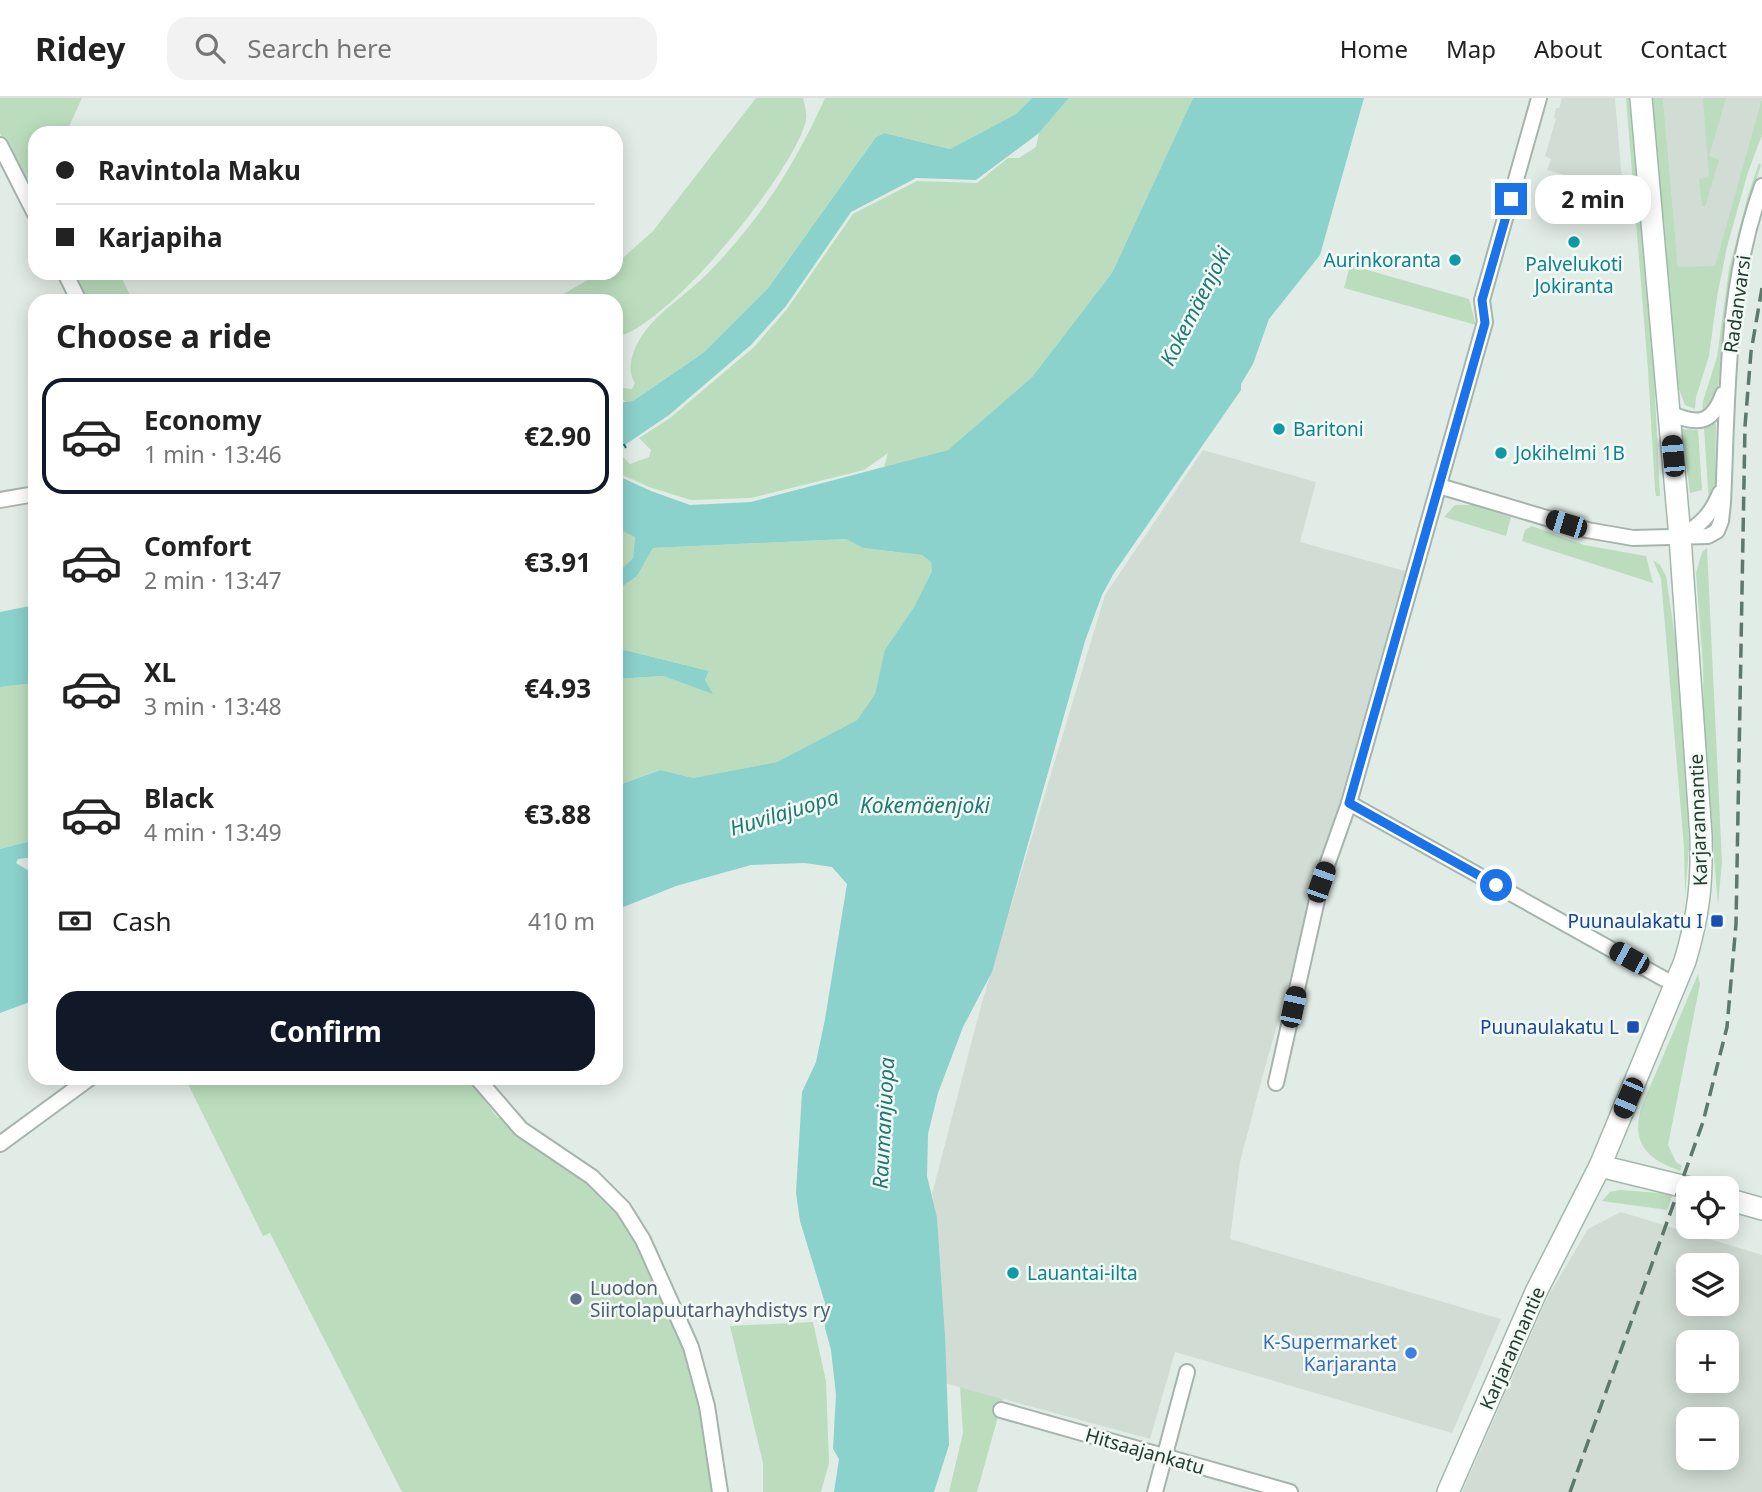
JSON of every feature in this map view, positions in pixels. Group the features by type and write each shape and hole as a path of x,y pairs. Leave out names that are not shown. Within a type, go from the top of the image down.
{"main road":[{"name":"Karjarannantie","path":"1448,1492 1536,1292 1600,1166 1675,985 1695,928 1702,886 1701,836 1680,537 1642,98"},
{"path":"1600,1166 1676,1185"},
{"path":"1739,1202 1762,1209"}],"street":[{"path":"1276,1083 1321,882 1349,803 1485,323 1482,300 1539,98"},
{"path":"0,145 28,200"},
{"name":"Radanvarsi","path":"1680,537 1708,536 1717,531 1721,521 1732,311 1753,211 1762,186"},
{"name":"Radanvarsi","path":"1669,413 1685,420 1701,422 1715,413 1727,383"},
{"path":"1439,486 1596,532 1633,538 1680,537"},
{"path":"0,500 28,495"},
{"path":"1349,803 1675,985"},
{"path":"0,1144 80,1085"},
{"path":"483,1085 521,1129 592,1177 623,1208 643,1240 691,1347 707,1406 720,1492"},
{"path":"1155,1492 1188,1372"},
{"name":"Hitsaajankatu","path":"1001,1410 1290,1492"}],"shaded area":[{"path":"1562,98 1615,98 1623,192 1547,170 1551,159 1545,156 1556,119 1556,108 1559,108"},
{"path":"1663,98 1762,98 1715,267 1678,267"},
{"path":"1203,450 1316,482 1300,542 1405,571 1240,1162 1230,1239 1501,1319 1452,1433 1175,1352 1150,1439 945,1383 945,1335 937,1217 932,1194 982,1002 1105,595"},
{"path":"1621,1212 1676,1229 1676,1239 1710,1239 1762,1255 1762,1492 1462,1492 1547,1298 1588,1229"}],"green space":[{"path":"0,98 82,98 69,126 28,126 28,188 0,133"},
{"path":"756,98 803,98 805,124 795,148 776,178 724,246 665,307 638,327 623,334 623,294 563,294 588,280 623,280 623,258 653,231"},
{"path":"825,98 1032,98 1016,114 950,149 884,133 876,137 769,287 703,353 633,401 626,402 623,400 623,388 632,389 635,383 631,365 643,334 656,318 706,275 742,235 774,192 801,147"},
{"path":"1069,98 1193,98 1112,273 1032,377 948,450 884,467 888,453 864,470 751,498 691,500 649,487 623,475 623,457 630,464 649,457 651,450 639,438 670,418 754,347 787,309 853,214 917,181 977,183 1008,158 1019,158 1036,147 1039,133"},
{"path":"1626,98 1633,98 1651,313 1660,496 1656,496 1655,490"},
{"path":"1651,98 1663,98 1678,267 1715,266 1762,98 1762,135 1748,172 1727,247 1709,356 1695,409 1685,405 1674,376"},
{"path":"1703,98 1726,98 1709,156 1719,160 1705,207 1702,206 1699,179 1709,177"},
{"path":"1759,163 1761,165 1731,282 1718,387 1713,402 1702,414 1703,401 1717,357 1729,269"},
{"path":"1350,265 1469,299 1476,325 1344,288"},
{"path":"74,280 122,280 130,294 82,294"},
{"path":"1716,423 1715,489 1709,503 1704,428"},
{"path":"1682,429 1698,430 1702,490 1690,493"},
{"path":"1455,505 1476,505 1511,517 1506,536 1444,517"},
{"path":"1532,526 1584,545 1646,556 1653,583 1522,541 1525,530"},
{"path":"623,531 635,536 633,558 623,567"},
{"path":"846,539 863,548 922,555 931,562 932,571 914,607 886,650 875,694 857,720 777,762 693,778 659,770 623,783 623,679 663,676 712,693 705,680 709,671 623,650 623,586 637,576 653,548"},
{"path":"1707,548 1722,862 1718,905 1704,739 1703,665 1696,573 1702,552"},
{"path":"1653,560 1660,565 1666,576 1678,657 1687,765 1689,848 1685,896 1684,847 1661,579"},
{"path":"28,684 28,842 0,849 0,687"},
{"path":"1698,974 1700,984 1668,1145 1676,1162 1682,1166 1680,1171 1651,1156 1645,1149 1638,1132 1638,1121 1641,1108"},
{"path":"188,1085 472,1085 498,1118 507,1114 623,1208 691,1347 720,1492 402,1492 270,1233 263,1236"},
{"path":"1620,1190 1673,1194 1667,1210 1602,1201 1610,1192"},
{"path":"813,1322 826,1381 829,1463 821,1492 763,1492 763,1463 730,1326"},
{"path":"960,1387 1003,1399 977,1492 949,1492 963,1433"}],"water":[{"path":"1032,98 1069,98 1039,133 976,180 916,178 851,212 786,306 751,345 669,415 623,446 623,402 633,401 703,353 769,287 876,137 884,133 950,149 1016,114"},
{"name":"Kokemäenjoki","path":"1193,98 1364,98 1320,255 1269,319 1253,364 1241,384 1241,390 1114,573 1102,595 1085,641 992,972 963,1027 938,1093 928,1134 927,1176 937,1217 949,1445 934,1492 834,1492 839,1459 833,1449 836,1395 831,1350 825,1328 825,1303 800,1221 796,1193 802,1092 816,1062 847,884 832,867 805,863 751,865 676,886 623,907 623,783 660,770 693,778 777,762 857,720 875,694 885,650 914,607 932,571 931,562 922,555 863,548 846,539 653,548 637,576 623,586 623,567 633,558 635,537 623,531 623,478 690,505 751,502 948,450 1032,377 1112,273"},
{"path":"28,606 28,684 0,687 0,612"},
{"path":"623,650 709,671 705,680 713,694 663,676 623,679"},
{"path":"28,842 28,858 18,859 16,863 28,870 28,1003 0,1013 0,849"}],"ferry route":[{"path":"623,443 626,448"}],"railway":[{"path":"1570,1492 1703,1122 1727,1027 1736,924 1745,426 1751,352 1762,288"}],"place":[{"name":"Palvelukoti Jokiranta","path":"1574,242"},
{"name":"Aurinkoranta","path":"1455,260"},
{"name":"Baritoni","path":"1279,429"},
{"name":"Jokihelmi 1B","path":"1501,453"},
{"name":"Puunaulakatu I","path":"1717,921"},
{"name":"Puunaulakatu L","path":"1633,1027"},
{"name":"Lauantai-ilta","path":"1013,1273"},
{"name":"Luodon Siirtolapuutarhayhdistys ry","path":"576,1299"},
{"name":"K-Supermarket Karjaranta","path":"1411,1353"}],"route":[{"path":"1496,885 1349,803 1485,323 1482,300 1511,199"}],"water label":[{"name":"Huvilajuopa","path":"784,812"},
{"name":"Raumanjuopa","path":"883,1123"}]}
